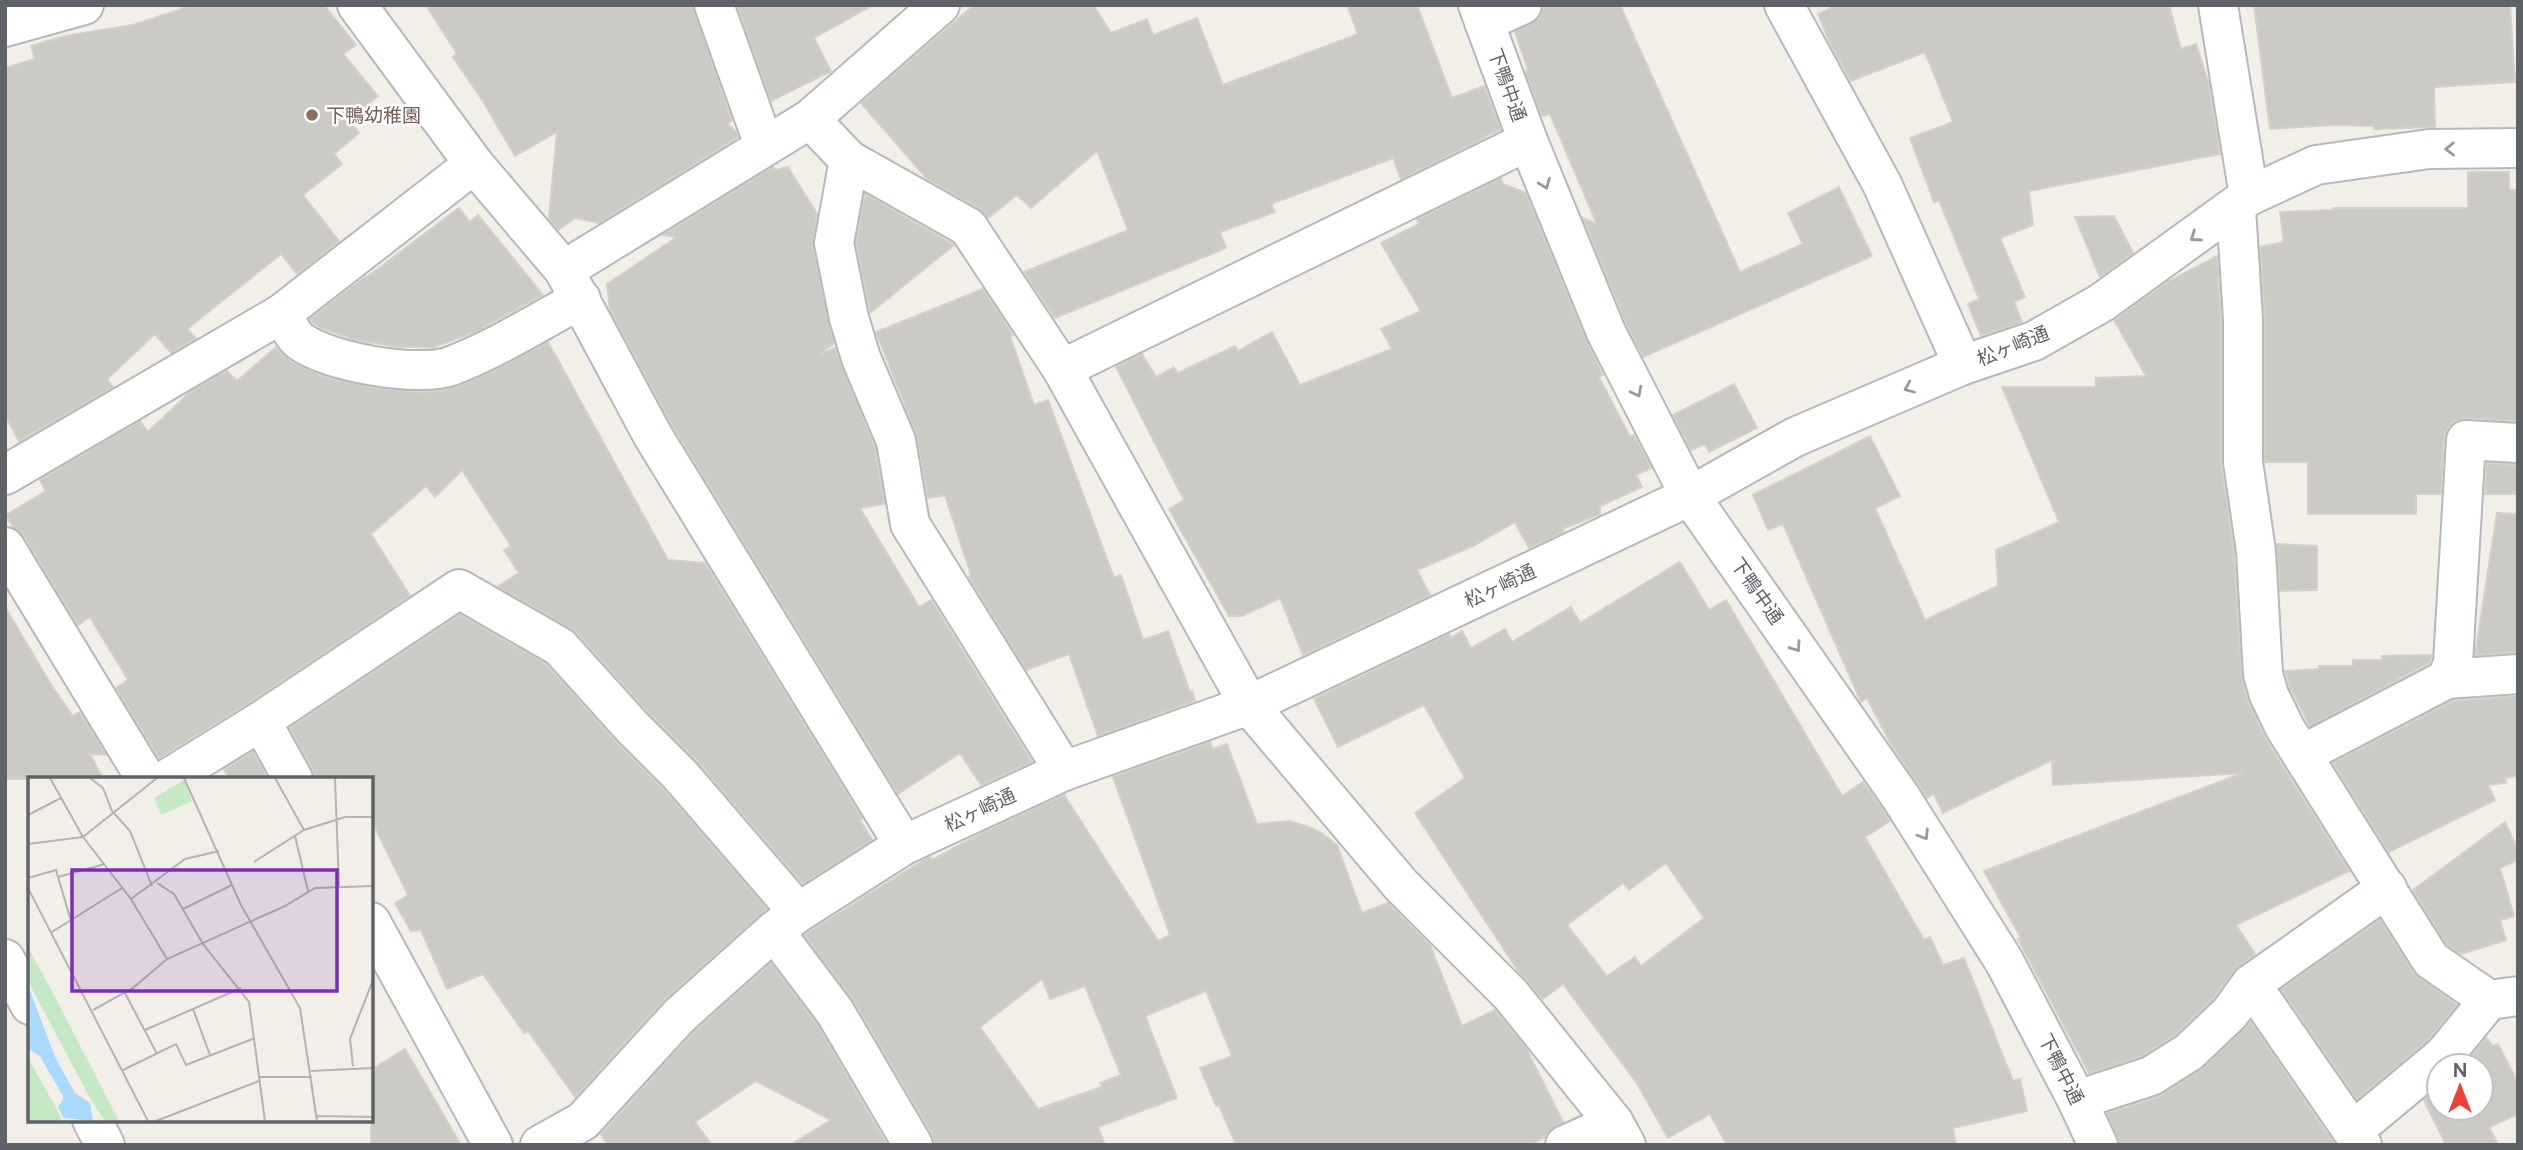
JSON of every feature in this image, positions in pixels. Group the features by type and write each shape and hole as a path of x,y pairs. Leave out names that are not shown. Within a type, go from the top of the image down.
{"street":[{"path":"5,27 84,5"},
{"path":"357,5 474,164 572,284 653,436 904,845"},
{"path":"714,5 764,145"},
{"path":"281,314 299,340 334,356 374,367 417,371 449,367 488,349 572,284 764,145 810,119 940,5"},
{"path":"1481,14 1522,5"},
{"path":"1784,5 1882,184 1963,365"},
{"path":"2218,5 2243,202 2243,462 2256,551 2263,674 2269,695 2286,729 2431,960 2503,998 2358,1138 2251,985"},
{"name":"下鴨中通","path":"1481,14 1528,141 1606,332 1690,496 1900,796 2004,961 2098,1145"},
{"path":"810,119 849,160 968,227 1062,369 1249,705 1401,885 1511,995 1620,1134 1565,1145"},
{"path":"1062,369 1528,141"},
{"name":"松ヶ崎通","path":"541,1145 583,1121 679,1016 785,923 904,845 1064,772 1249,705 1690,496 1795,437 1963,365 2034,341 2101,303 2243,202 2316,165 2429,149 2518,148"},
{"path":"849,160 834,243 849,318 861,358 896,441 910,524 1064,772"},
{"path":"5,475 281,314 474,164"},
{"path":"2447,679 2453,663 2466,440 2518,443"},
{"path":"5,547 145,777"},
{"path":"170,777 261,721 459,589 560,648 681,776 786,898 785,923 913,1145"},
{"path":"2304,754 2447,679 2518,674"},
{"path":"261,721 292,777"},
{"path":"2077,1100 2151,1076 2189,1052 2230,1013 2251,985 2387,888"},
{"path":"373,926 493,1145"},
{"path":"5,959 28,1001"},
{"path":"93,1122 105,1145"}],"building":[{"path":"193,5 324,5 356,45 343,54 378,96 348,120 359,133 334,154 342,164 303,195 339,241 297,274 281,254 187,329 196,338 171,353 155,334 107,379 113,387 19,441 5,415 5,68 35,59 31,46 65,36 133,25"},
{"path":"426,5 693,5 732,121 727,123 738,137 599,223 575,218 558,230 549,218 557,132 515,156 453,57 457,54"},
{"path":"737,5 873,5 814,38 831,71 771,101"},
{"path":"974,5 1093,5 1111,33 1147,19 1153,35 1197,18 1223,85 1358,34 1347,5 1417,5 1452,98 1484,86 1501,130 1401,179 1393,158 1271,204 1275,212 1220,232 1226,248 1055,318 1024,272 1128,230 1097,151 1031,208 1017,195 988,218 979,208 927,179 861,103"},
{"path":"1544,5 1620,5 1740,272 1803,244 1788,213 1839,187 1872,256 1643,357 1626,323 1583,218 1597,224 1550,114 1542,116 1525,71 1528,70 1515,32 1539,18"},
{"path":"1837,5 2169,5 2181,49 2196,44 2209,85 2220,154 2029,191 2033,225 2000,238 2025,297 2014,302 2022,322 1981,336 1968,304 1979,299 1939,200 1934,202 1910,138 1953,122 1925,52 1851,81 1818,14"},
{"path":"2254,5 2510,5 2515,82 2434,87 2435,127 2374,129 2374,126 2333,125 2270,129"},
{"path":"773,167 776,170 788,167 817,214 813,247 834,343 819,355 835,348 875,447 885,504 860,508 919,607 931,600 1032,762 981,785 960,753 898,794 672,425 610,310 607,284 677,237 663,235"},
{"path":"2468,172 2509,172 2509,190 2518,190 2517,421 2467,418 2457,420 2448,427 2444,439 2441,494 2416,494 2416,514 2308,514 2308,462 2265,462 2265,319 2260,247 2284,242 2280,212 2333,208 2468,208"},
{"path":"1501,178 1503,184 1526,193 1603,375 1599,377 1630,437 1634,435 1651,468 1636,475 1642,487 1600,506 1600,514 1562,529 1564,532 1529,548 1515,522 1475,545 1417,570 1430,595 1303,655 1280,598 1242,616 1229,616 1169,509 1184,500 1116,367 1142,354 1156,377 1174,367 1178,373 1235,346 1238,351 1272,332 1300,385 1392,349 1381,329 1421,311 1381,243 1419,224 1417,219"},
{"path":"865,194 954,245 870,313 856,243"},
{"path":"459,208 470,222 478,215 543,295 475,332 434,347 398,347 356,340 323,329 312,322 310,319"},
{"path":"2114,216 2133,253 2100,277 2075,217"},
{"path":"2217,256 2221,320 2221,462 2234,553 2242,680 2249,704 2266,740 2349,871 2236,925 2255,954 2234,971 2213,999 2175,1035 2142,1056 2089,1073 1984,871 2243,773 2053,785 2052,760 1943,813 1934,794 1927,798 1891,744 1867,698 1861,702 1783,524 1768,530 1753,495 1870,436 1900,496 1875,508 1925,620 1998,586 1996,550 2059,522 2002,387 2096,387 2096,378 2146,376 2114,320 2169,281"},
{"path":"983,289 1013,335 1010,336 1034,405 1048,400 1114,578 1121,575 1143,640 1168,631 1195,701 1098,736 1069,654 1026,670 969,577 971,575 945,495 928,498 916,433 876,332"},
{"path":"548,342 668,560 705,563 862,818 860,820 872,840 803,884 698,762 649,713 576,632 498,586 519,573 504,550 511,546 462,470 435,497 426,486 371,534 410,596 249,703 159,758 116,688 128,680 90,617 78,625 24,536 13,527 6,515 46,491 40,480 140,421 148,432 189,393 227,371 237,381 276,347 289,360 325,377 369,387 419,392 441,391 459,386"},
{"path":"1734,384 1757,428 1709,452 1705,444 1691,450 1673,415"},
{"path":"2487,463 2517,465 2517,494 2485,494"},
{"path":"2497,513 2518,514 2518,652 2475,655"},
{"path":"2277,544 2317,546 2317,590 2280,591"},
{"path":"1680,562 1709,610 1726,600 1842,796 1863,782 1890,821 1865,837 1924,940 1930,937 1943,965 1964,958 2013,1081 2020,1079 2027,1111 1953,1128 1956,1145 1727,1145 1710,1114 1668,1138 1636,1082 1563,984 1543,999 1518,971 1415,813 1465,778 1424,705 1338,747 1314,699 1449,634 1451,638 1462,631 1471,648 1505,629 1512,642 1571,607 1580,623","holes":["1666,863 1704,918 1641,966 1635,957 1607,976 1567,925 1623,883 1629,890"]},
{"path":"5,607 53,688 73,716 80,712 106,755 90,754 102,777 5,779"},
{"path":"460,615 546,664 617,743 665,791 767,909 664,1000 575,1097 528,1031 524,1033 483,974 447,989 421,930 411,931 395,903 408,895 373,823 373,777 314,777 290,728"},
{"path":"2432,655 2429,663 2310,726 2285,671 2319,669 2319,666 2353,666 2353,660 2382,660 2382,656"},
{"path":"2518,696 2518,776 2505,778 2506,783 2488,785 2495,800 2389,852 2333,763 2453,701"},
{"path":"1210,742 1213,749 1227,744 1257,824 1289,821 1323,834 1337,845 1362,913 1388,903 1430,945 1462,1026 1495,1010 1526,1048 1563,1122 1545,1137 1529,1145 1236,1145 1200,1068 1232,1056 1206,991 1145,1016 1177,1098 1098,1127 1105,1145 935,1145 932,1134 854,1001 804,935 927,858 932,860 984,832 1064,795 1158,941 1170,935 1113,777","holes":["1042,979 1050,999 1085,986 1121,1075 1100,1083 1102,1087 1038,1109 980,1027"]},
{"path":"253,752 267,777 229,777 224,769"},
{"path":"2505,822 2518,851 2518,860 2500,868 2514,916 2500,920 2506,940 2461,954 2447,945 2413,890"},
{"path":"2380,920 2413,972 2457,1005 2428,1040 2357,1099 2281,989"},
{"path":"771,963 817,1024 887,1145 790,1145 831,1120 756,1081 695,1122 712,1145 608,1145 601,1134 694,1032"},
{"path":"2251,1022 2335,1145 2119,1145 2107,1113 2158,1097 2201,1070"},
{"path":"2486,1038 2493,1046 2498,1044 2518,1083 2518,1114 2489,1127 2498,1145 2446,1145 2435,1122 2495,1122 2495,1052 2474,1052"},
{"path":"405,1049 461,1145 371,1145 373,1069"}],"place":[{"name":"下鴨幼稚園","path":"312,115"}]}
